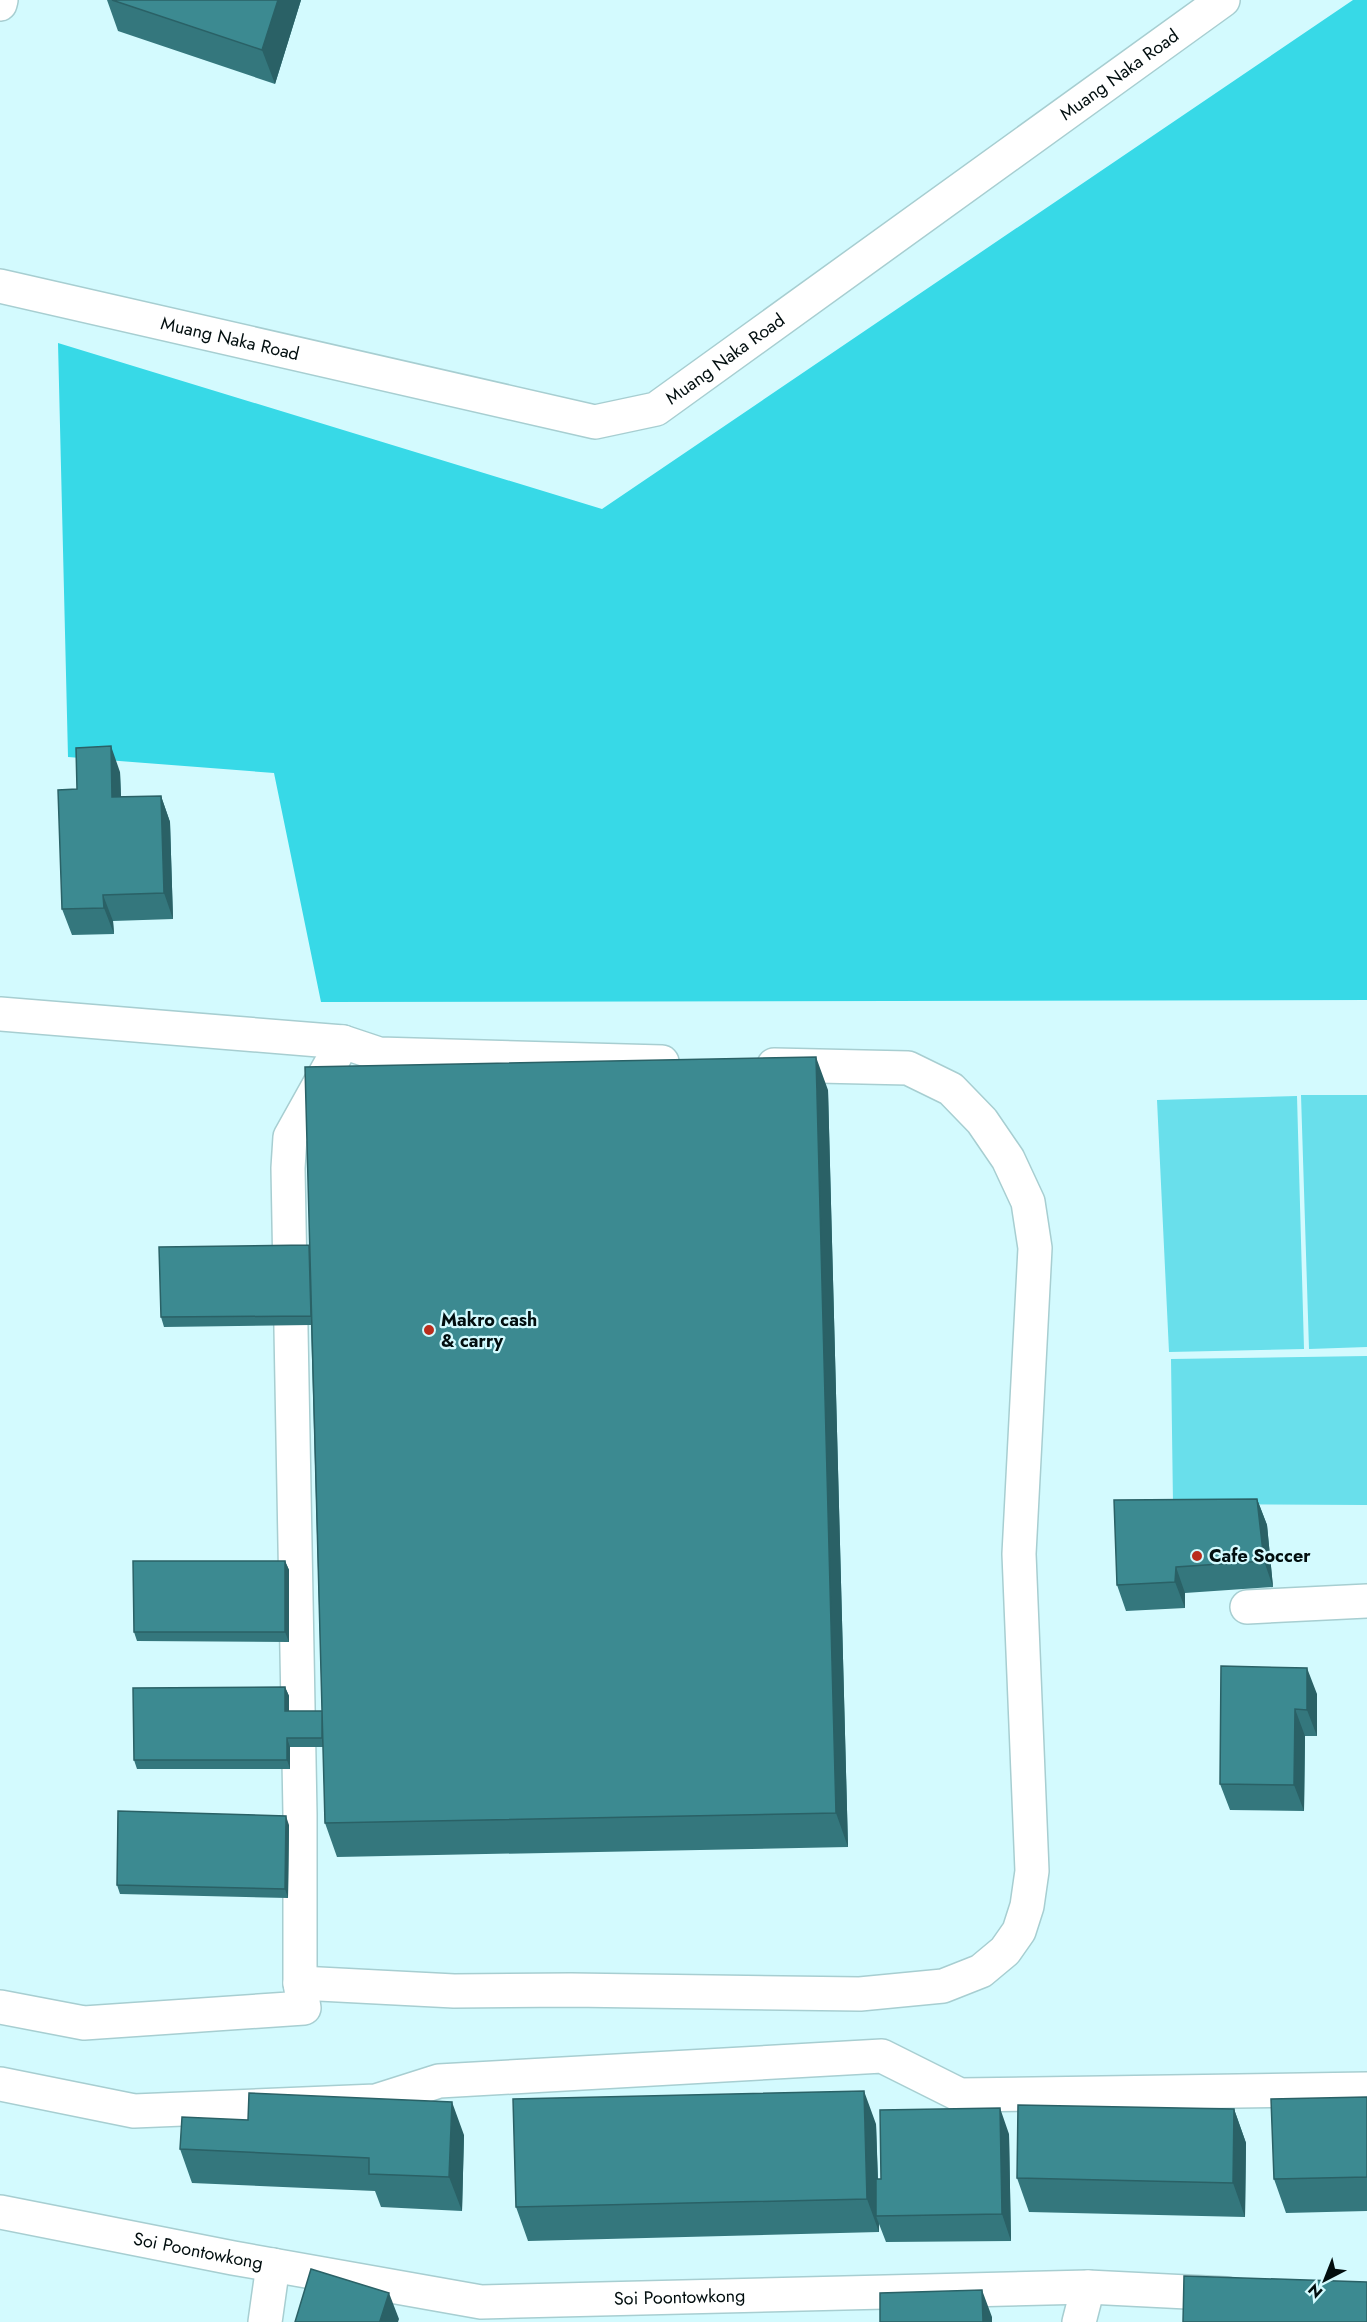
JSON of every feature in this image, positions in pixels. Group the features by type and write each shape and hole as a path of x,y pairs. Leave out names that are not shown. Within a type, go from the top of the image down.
{"street":[{"name":"Muang Naka Road","path":"0,286 595,422 656,409 1223,0"},
{"path":"0,1014 343,1042 379,1054 696,1063"},
{"path":"0,2007 84,2023 304,2008 300,1983 300,1803 288,1168 290,1137 343,1042"},
{"path":"300,1983 454,1991 572,1990 860,1994 943,1986 981,1971 1005,1951 1019,1931 1027,1906 1032,1871 1019,1554 1035,1248 1028,1202 1008,1159 982,1121 951,1089 908,1068 743,1064"},
{"path":"1247,1606 1367,1601"},
{"path":"0,2084 134,2111 376,2101 440,2081 882,2056 960,2095 1367,2089"},
{"name":"Soi Poontowkong","path":"0,2212 273,2265 481,2302 508,2312 1088,2287 1262,2296"},
{"path":"265,2322 273,2265"},
{"path":"1079,2322 1088,2287"}],"shaded area":[{"path":"1353,0 1367,0 1367,1000 321,1002 274,773 68,757 58,343 602,509"},
{"path":"1301,1095 1367,1095 1367,1347 1309,1349"},
{"path":"1297,1096 1304,1349 1169,1352 1157,1100"},
{"path":"1367,1356 1367,1505 1173,1504 1171,1359"}],"building":[{"path":"112,0 278,0 262,50"},
{"path":"111,746 112,797 161,796 164,893 103,895 104,908 62,909 58,790 77,789 76,748"},
{"path":"816,1057 836,1813 325,1823 305,1067"},
{"path":"309,1245 311,1316 161,1317 159,1247"},
{"path":"1257,1499 1264,1561 1176,1567 1175,1582 1117,1585 1114,1500"},
{"path":"133,1561 285,1561 285,1632 134,1632"},
{"path":"1221,1666 1307,1668 1307,1710 1295,1709 1294,1785 1220,1784"},
{"path":"285,1687 285,1711 322,1711 322,1738 287,1738 287,1760 134,1760 133,1688"},
{"path":"118,1811 286,1816 285,1889 117,1885"},
{"path":"864,2091 867,2199 516,2207 513,2099"},
{"path":"249,2093 452,2102 449,2177 369,2174 369,2158 180,2149 182,2117 248,2120"},
{"path":"1367,2097 1367,2177 1274,2179 1271,2099"},
{"path":"1018,2105 1234,2109 1233,2183 1017,2178"},
{"path":"1000,2108 1002,2214 876,2216 876,2179 881,2179 880,2110"},
{"path":"311,2269 389,2293 380,2321 385,2322 295,2322"},
{"path":"1184,2276 1367,2282 1367,2322 1183,2322"},
{"path":"982,2290 983,2322 880,2322 880,2293"}],"place":[{"name":"Makro cash & carry","path":"429,1330"},
{"name":"Cafe Soccer","path":"1197,1556"}]}
